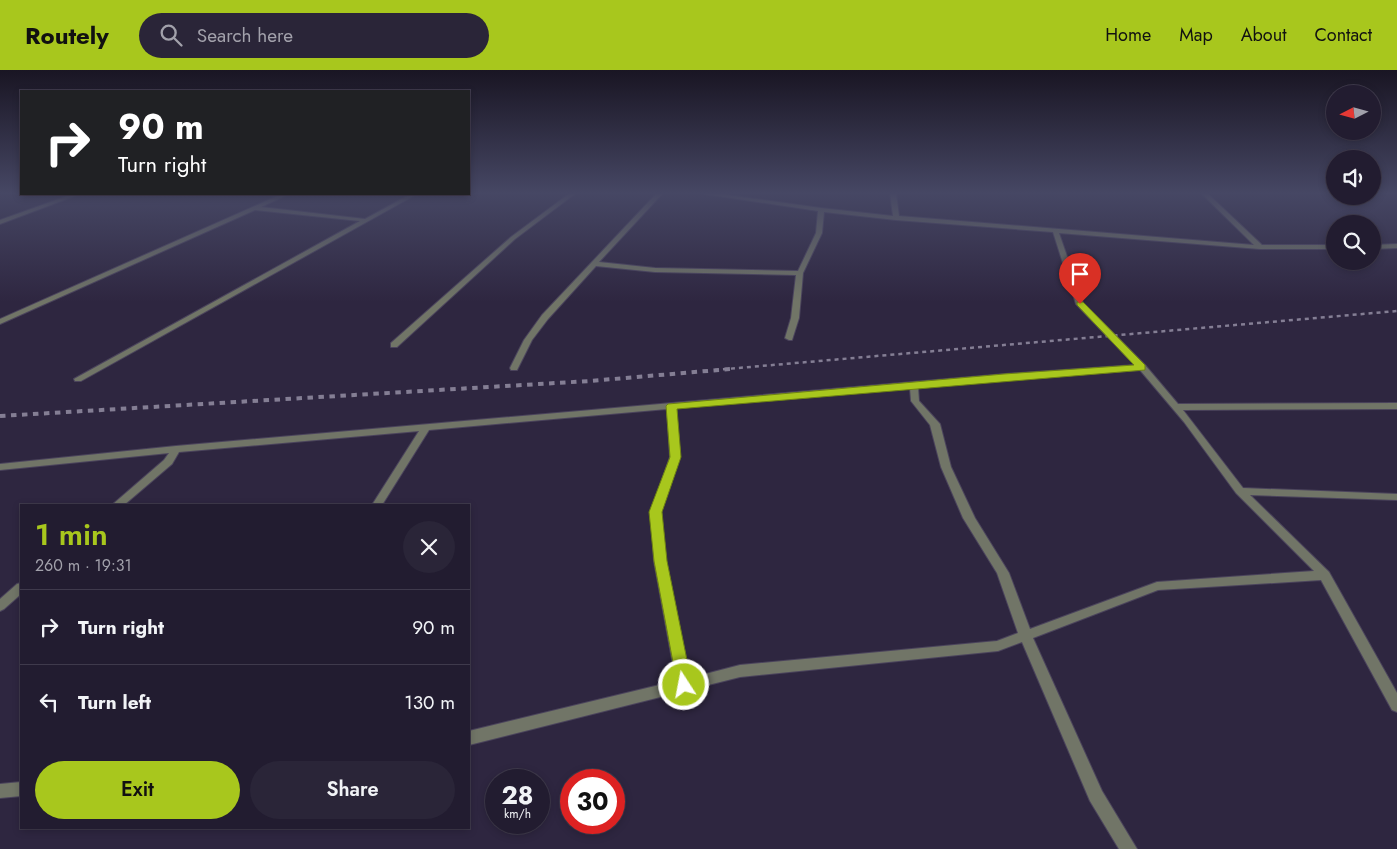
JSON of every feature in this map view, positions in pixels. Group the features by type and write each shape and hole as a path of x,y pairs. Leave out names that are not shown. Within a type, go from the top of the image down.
{"street":[{"path":"0,322 205,229"},
{"path":"78,379 347,229"},
{"path":"394,345 525,229"},
{"path":"514,368 528,340 545,317 627,229"},
{"path":"789,338 795,318 800,273 819,229"},
{"path":"1046,229 1260,247 1326,248"},
{"path":"1242,229 1260,247"},
{"path":"1055,230 1080,304 1142,368 1188,420 1240,491 1325,575 1397,706"},
{"path":"1381,247 1397,246"},
{"path":"596,264 655,270 800,273"},
{"path":"0,467 176,449 671,406 1142,368"},
{"path":"914,385 915,401 935,424 946,466 965,510 1003,573 1026,636 1096,796 1128,849"},
{"path":"671,406 675,457 656,512 660,561 684,685"},
{"path":"1176,408 1397,406"},
{"path":"378,504 425,428"},
{"path":"118,504 168,462 176,449"},
{"path":"1240,491 1397,497"},
{"path":"470,738 740,671 998,646 1157,586 1325,575"},
{"path":"0,606 20,588"},
{"path":"0,791 20,789"}],"railway":[{"path":"715,370 1397,311"},
{"path":"0,416 590,381 730,369"}],"route":[{"path":"684,685 660,561 656,512 675,457 671,406 1004,377 1142,368 1080,304"}]}
